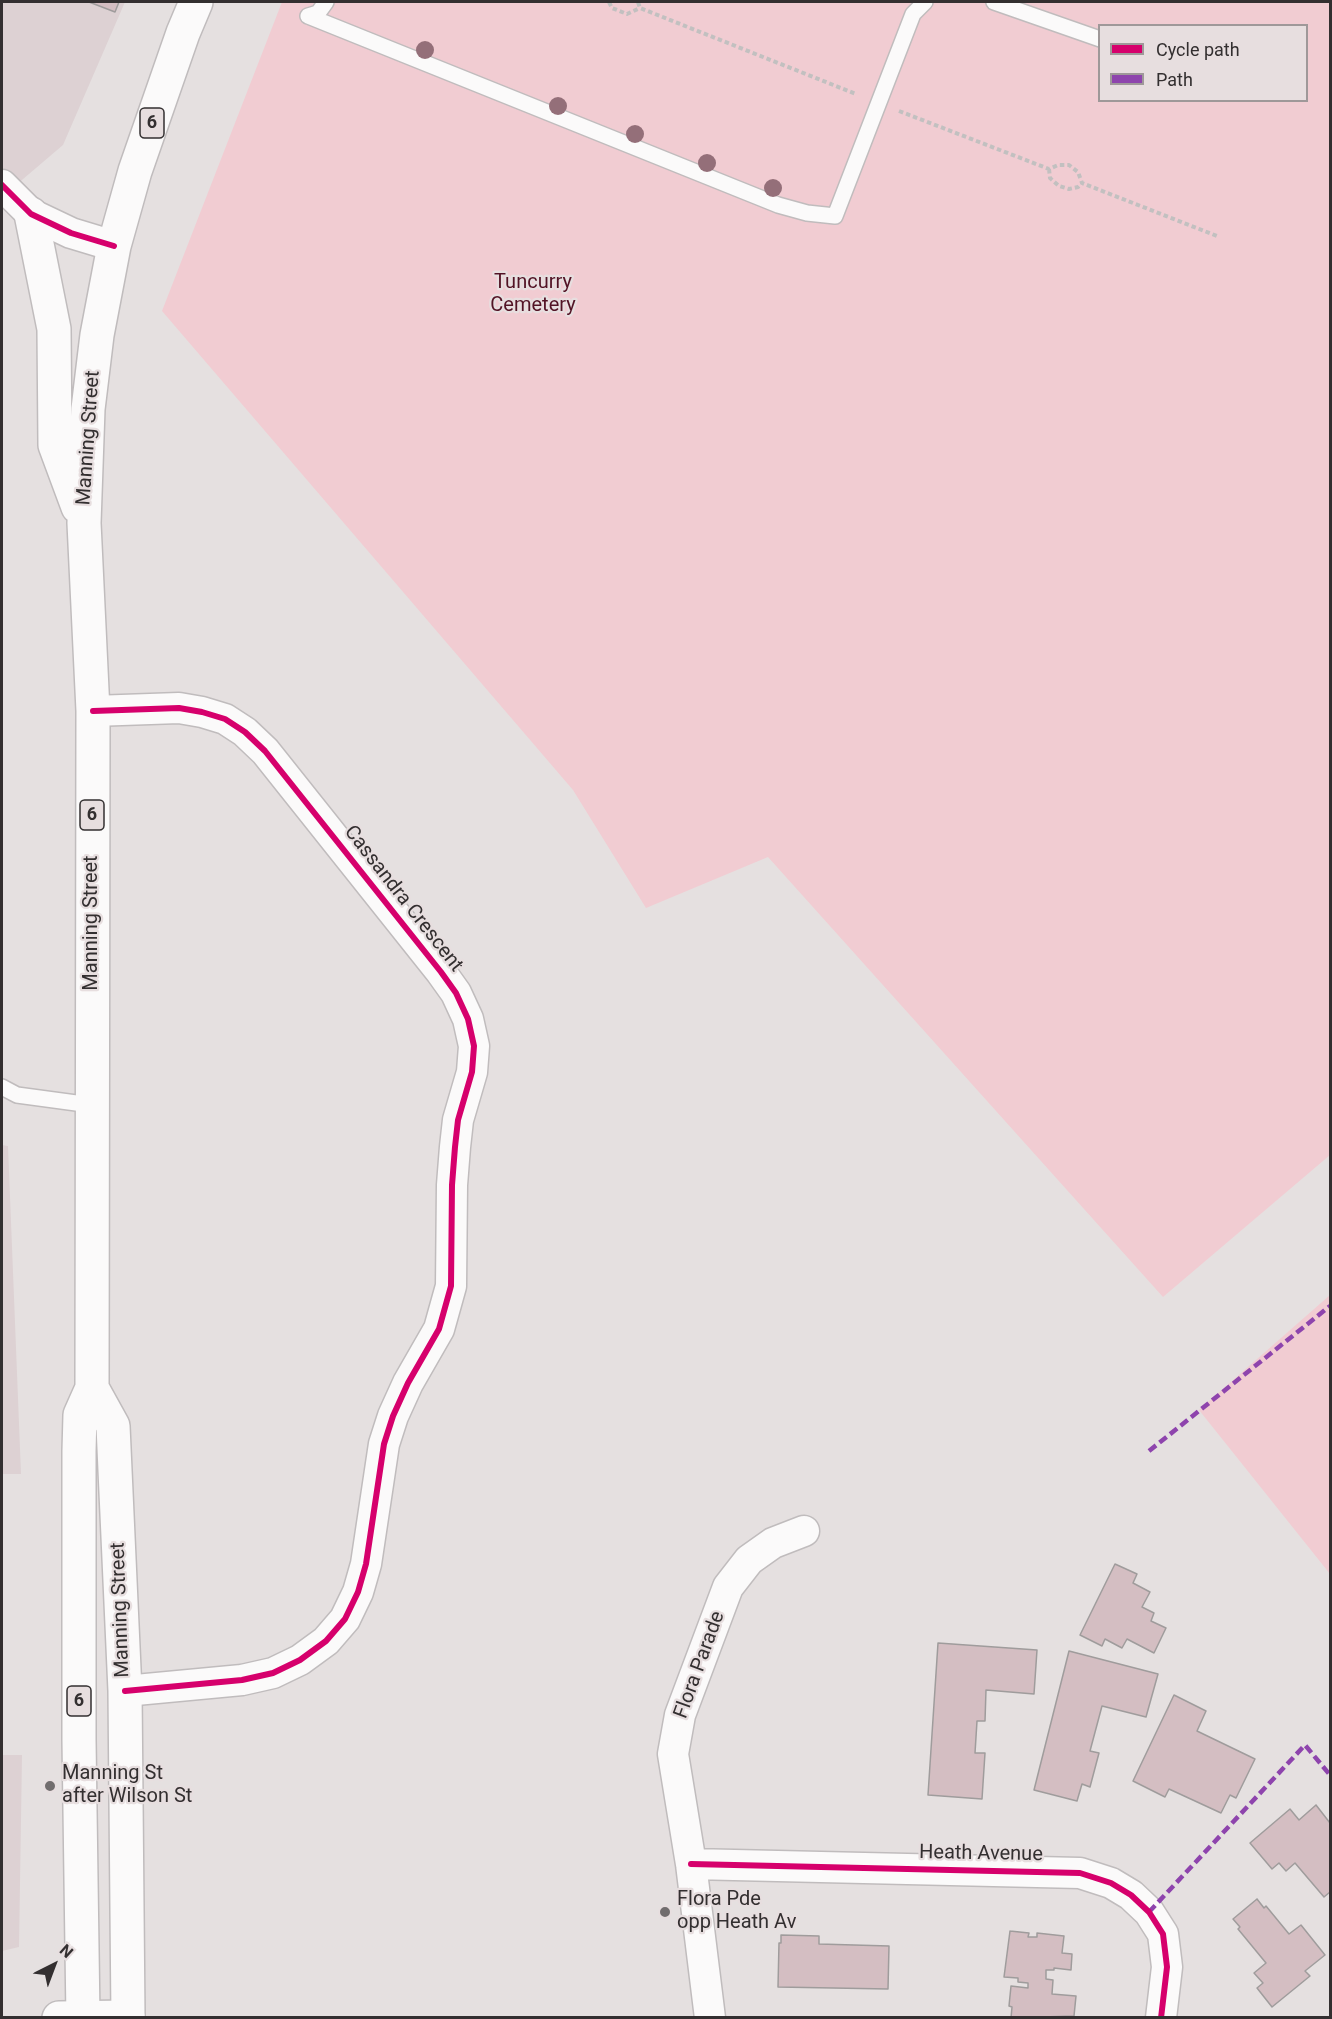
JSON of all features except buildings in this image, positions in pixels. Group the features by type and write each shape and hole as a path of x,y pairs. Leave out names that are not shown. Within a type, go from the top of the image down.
{"main road":[{"name":"6","path":"114,246 135,171 196,2"},
{"path":"31,214 54,329 56,446 84,523"},
{"name":"Manning Street","path":"83,2017 79,1740 79,1451 80,1415 92,1388 93,711 84,523 88,409 97,335 114,246"},
{"name":"Manning Street","path":"92,1388 113,1426 125,1691 128,2017"},
{"path":"59,2018 128,2017"}],"street":[{"path":"2,185 31,214 71,233 114,246"},
{"name":"Cassandra Crescent","path":"93,711 179,708 225,719 245,732 265,751 441,972 456,993 468,1019 474,1046 472,1072 458,1120 454,1156 451,1286 439,1329 408,1383 393,1416 384,1444 366,1564 358,1592 345,1619 326,1641 300,1660 273,1673 242,1680 125,1691"},
{"name":"Flora Parade","path":"710,2018 691,1864 673,1754 680,1715 728,1587 749,1560 773,1544 804,1532"},
{"name":"Heath Avenue","path":"691,1864 1080,1873 1111,1883 1131,1894 1149,1912 1163,1934 1167,1967 1161,2018"}],"lane":[{"path":"326,2 318,13 308,16 778,205 807,213 835,216 913,14 925,2"},
{"path":"994,2 1098,38"},
{"path":"2,1087 17,1095 91,1105"}],"path":[{"path":"609,2 612,8 627,14 640,8 1048,169 1058,165 1069,165 1078,172 1082,183 1217,236"},
{"path":"638,2 640,8"},
{"path":"1048,169 1050,178 1059,186 1069,189 1078,187 1082,183"}],"shaded area":[{"path":"2,2 125,2 63,145 2,197"},
{"path":"2,1145 8,1146 21,1474 2,1474"},
{"path":"2,1755 22,1755 19,1947 2,1951"}],"green space":[{"name":"Tuncurry Cemetery","path":"282,2 1330,2 1330,1155 1163,1297 768,857 646,908 573,790 162,311"},
{"path":"1330,1295 1330,1574 1199,1410"}],"marked path":[{"path":"1149,1451 1330,1306"},
{"path":"1149,1912 1305,1745 1330,1775"}],"cycle path":[{"path":"2,185 31,214 71,233 114,246"},
{"path":"93,711 179,708 225,719 245,732 265,751 441,972 456,993 468,1019 474,1046 472,1072 458,1120 455,1147 452,1185 451,1286 439,1329 408,1383 393,1416 384,1444 366,1564 358,1592 345,1619 326,1641 300,1660 273,1673 242,1680 125,1691"},
{"path":"691,1864 1080,1873 1111,1883 1131,1895 1149,1912 1163,1934 1167,1967 1161,2018"}],"place":[{"name":"Manning St after Wilson St","path":"50,1786"},
{"name":"Flora Pde opp Heath Av","path":"665,1912"}]}
